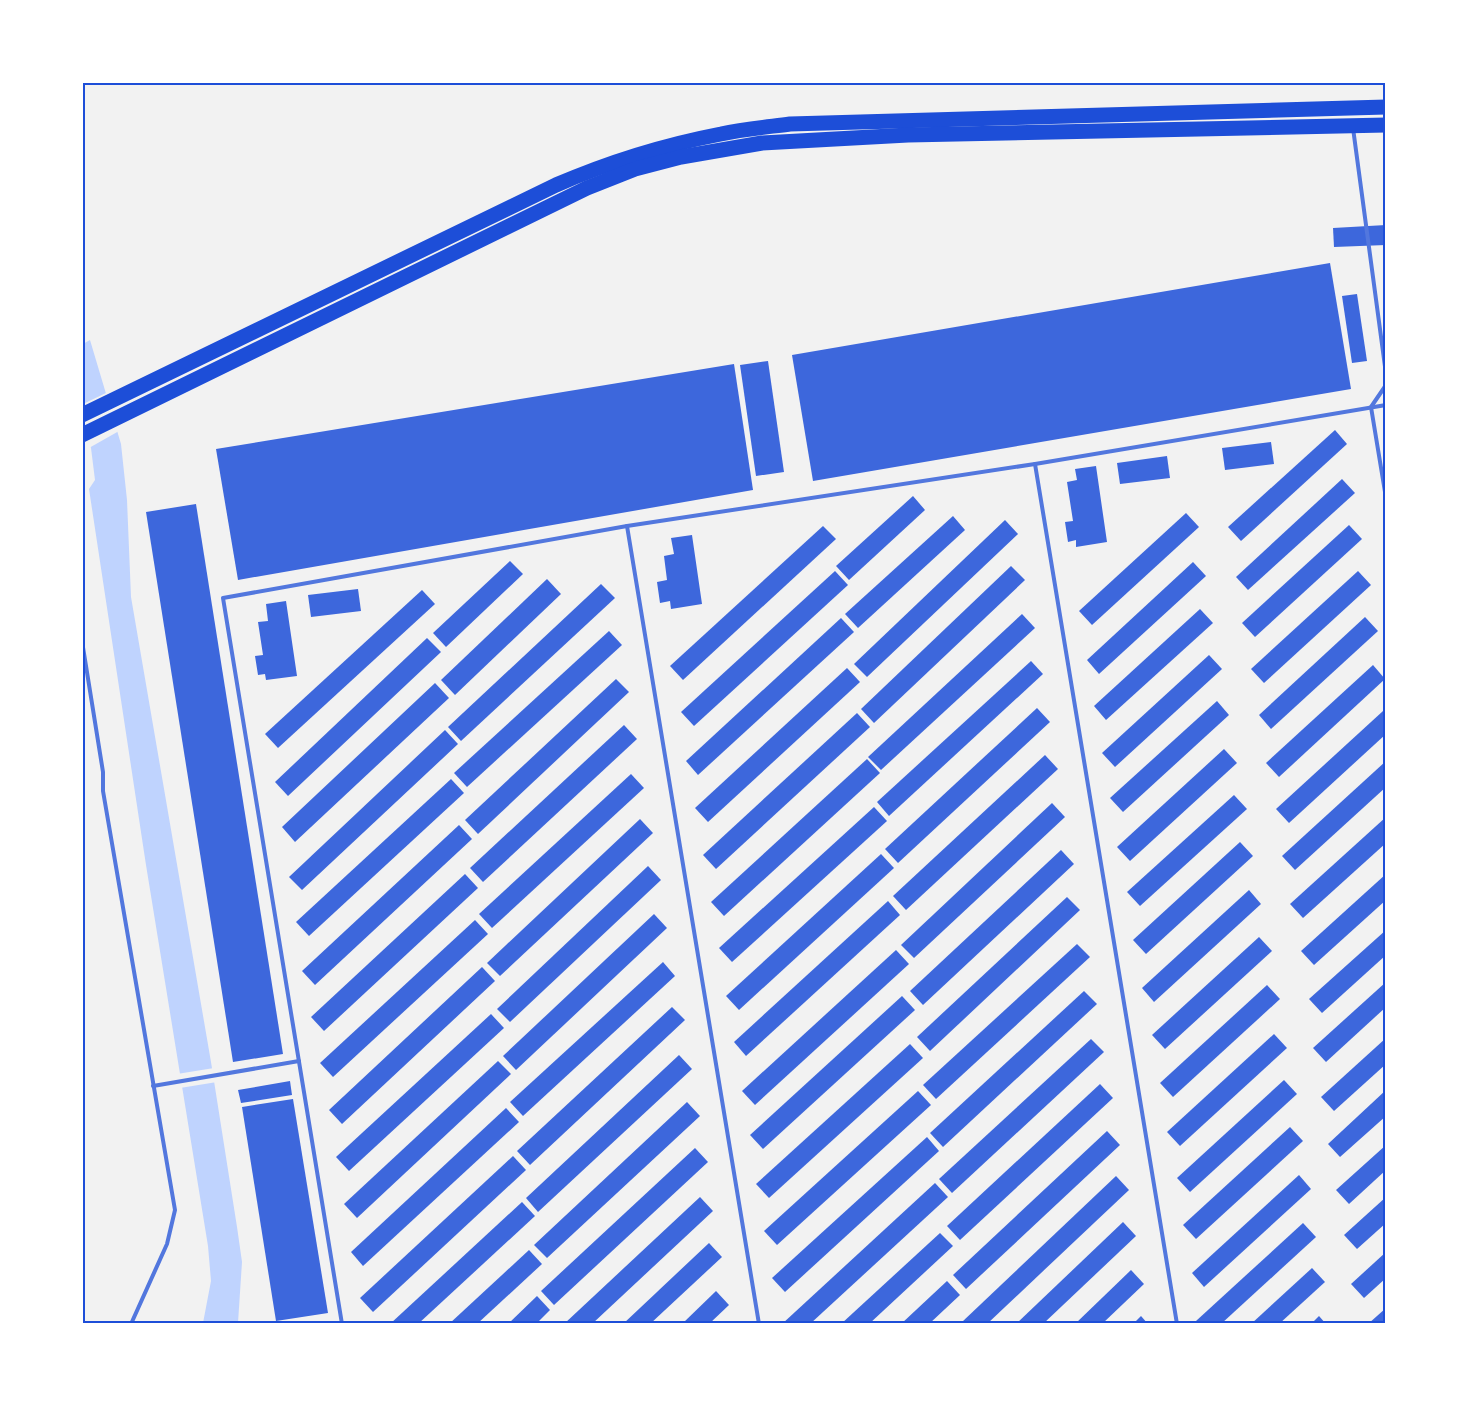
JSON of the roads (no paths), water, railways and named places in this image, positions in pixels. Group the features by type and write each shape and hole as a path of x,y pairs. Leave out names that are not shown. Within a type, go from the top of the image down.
{"highway":[{"path":"82,415 556,185 628,157 722,134 790,124 1386,107"},
{"path":"82,435 587,188 635,169 681,157 762,143 908,135 1386,125"}],"lane":[{"path":"1351,109 1386,374"},
{"path":"1386,385 1371,407 1386,498"},
{"path":"342,1324 223,598 627,526 1035,464 1386,405"},
{"path":"1035,464 1177,1324"},
{"path":"627,526 759,1324"},
{"path":"82,641 103,772 103,791 175,1210 166,1244 131,1324"},
{"path":"153,1086 299,1061"}],"water":[{"path":"90,340 121,444 127,500 131,597 211,1062 242,1262 238,1323 203,1323 211,1281 208,1246 146,865 89,489 95,480 91,448 83,425 83,344"}]}
